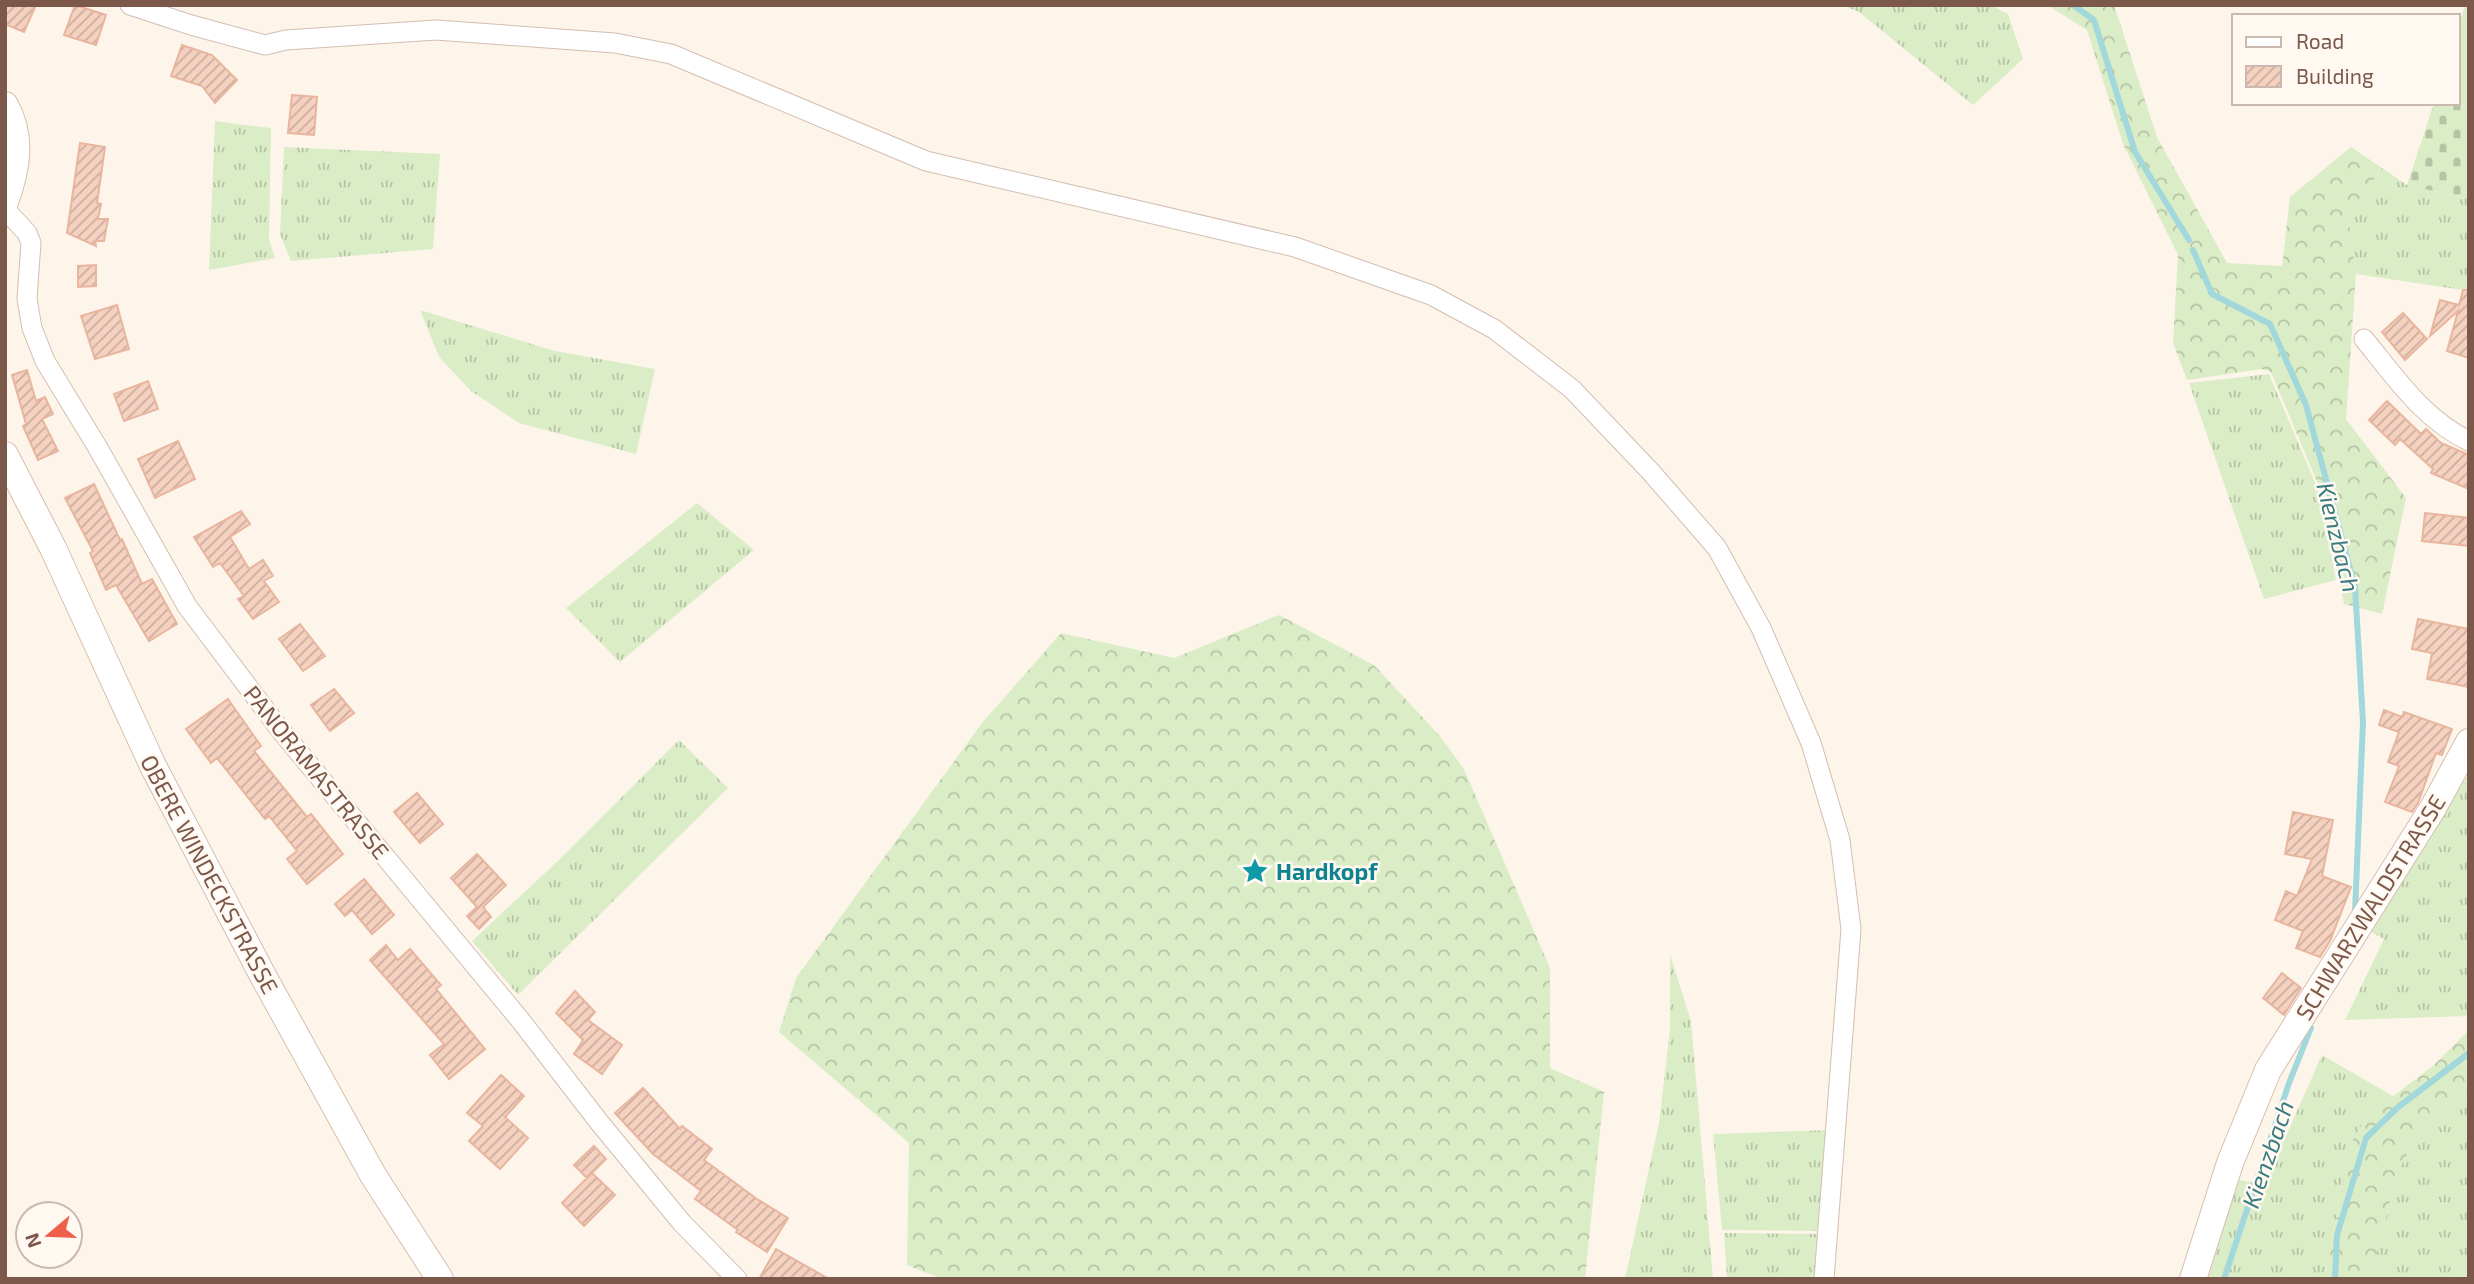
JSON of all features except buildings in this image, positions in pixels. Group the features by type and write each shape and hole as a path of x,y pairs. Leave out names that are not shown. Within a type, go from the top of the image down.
{"street":[{"path":"130,5 191,26 265,46 286,40 436,30 615,43 671,54 926,161 1295,247 1431,295 1494,329 1572,389 1650,471 1717,548 1761,628 1811,743 1840,840 1850,929 1824,1279"},
{"path":"5,105 13,119 17,144 15,175 5,202"},
{"name":"PANORAMASTRASSE","path":"5,209 27,233 31,243 27,299 32,328 45,361 98,448 187,606 282,733 513,1011 682,1223 737,1279"},
{"path":"2364,339 2405,390 2447,431 2469,441"},
{"name":"OBERE WINDECKSTRASSE","path":"5,455 53,548 153,766 261,974 373,1175 440,1279"},
{"name":"SCHWARZWALDSTRASSE","path":"2193,1279 2230,1163 2268,1070 2433,808 2469,742"}],"green space":[{"path":"1842,5 1990,5 2008,14 2023,59 1973,105 1859,12"},
{"path":"2047,5 2114,5 2157,137 2227,263 2282,266 2290,197 2351,147 2382,168 2348,214 2356,274 2346,419 2406,498 2382,614 2344,604 2321,491 2271,372 2262,369 2187,380 2173,343 2178,255 2123,144 2087,30"},
{"path":"2465,5 2469,5 2469,199 2407,185 2433,105 2460,105 2460,22"},
{"path":"215,121 271,128 269,239 275,258 209,270"},
{"path":"284,147 440,154 433,249 291,261 280,234"},
{"path":"2382,168 2407,185 2469,199 2469,291 2356,274 2348,214"},
{"path":"420,310 555,351 655,369 636,454 519,423 471,391 439,357"},
{"path":"2269,374 2319,492 2336,580 2264,599 2189,383"},
{"path":"697,503 754,550 620,662 566,608"},
{"path":"1279,615 1374,665 1440,736 1464,769 1550,968 1550,1068 1604,1092 1585,1279 942,1279 907,1265 909,1143 779,1032 796,978 982,723 1061,633 1174,658"},
{"path":"679,740 728,788 518,995 472,941 562,857"},
{"path":"2469,773 2469,1016 2345,1020 2384,939 2371,932"},
{"path":"1670,954 1691,1021 1713,1279 1625,1279 1659,1123 1670,1030"},
{"path":"2469,1030 2469,1084 2414,1141 2397,1174 2370,1279 2324,1279 2352,1141 2368,1115 2433,1066"},
{"path":"2322,1055 2393,1096 2368,1115 2352,1141 2324,1279 2208,1279 2236,1179 2264,1185"},
{"path":"2469,1084 2469,1279 2370,1279 2397,1174 2414,1141"},
{"path":"1829,1130 1823,1231 1722,1230 1713,1134"},
{"path":"1724,1233 1822,1234 1816,1279 1727,1279"}],"waterway":[{"name":"Kienzbach","path":"2073,5 2094,20 2135,152 2189,240"},
{"name":"Kienzbach","path":"2193,250 2212,294 2270,324 2306,405 2355,587 2363,722 2355,912"},
{"name":"Kienzbach","path":"2224,1279 2289,1083 2311,1028"},
{"path":"2335,1279 2337,1235 2366,1138 2397,1108 2469,1053"}],"place":[{"name":"Hardkopf","path":"1255,871"}]}
